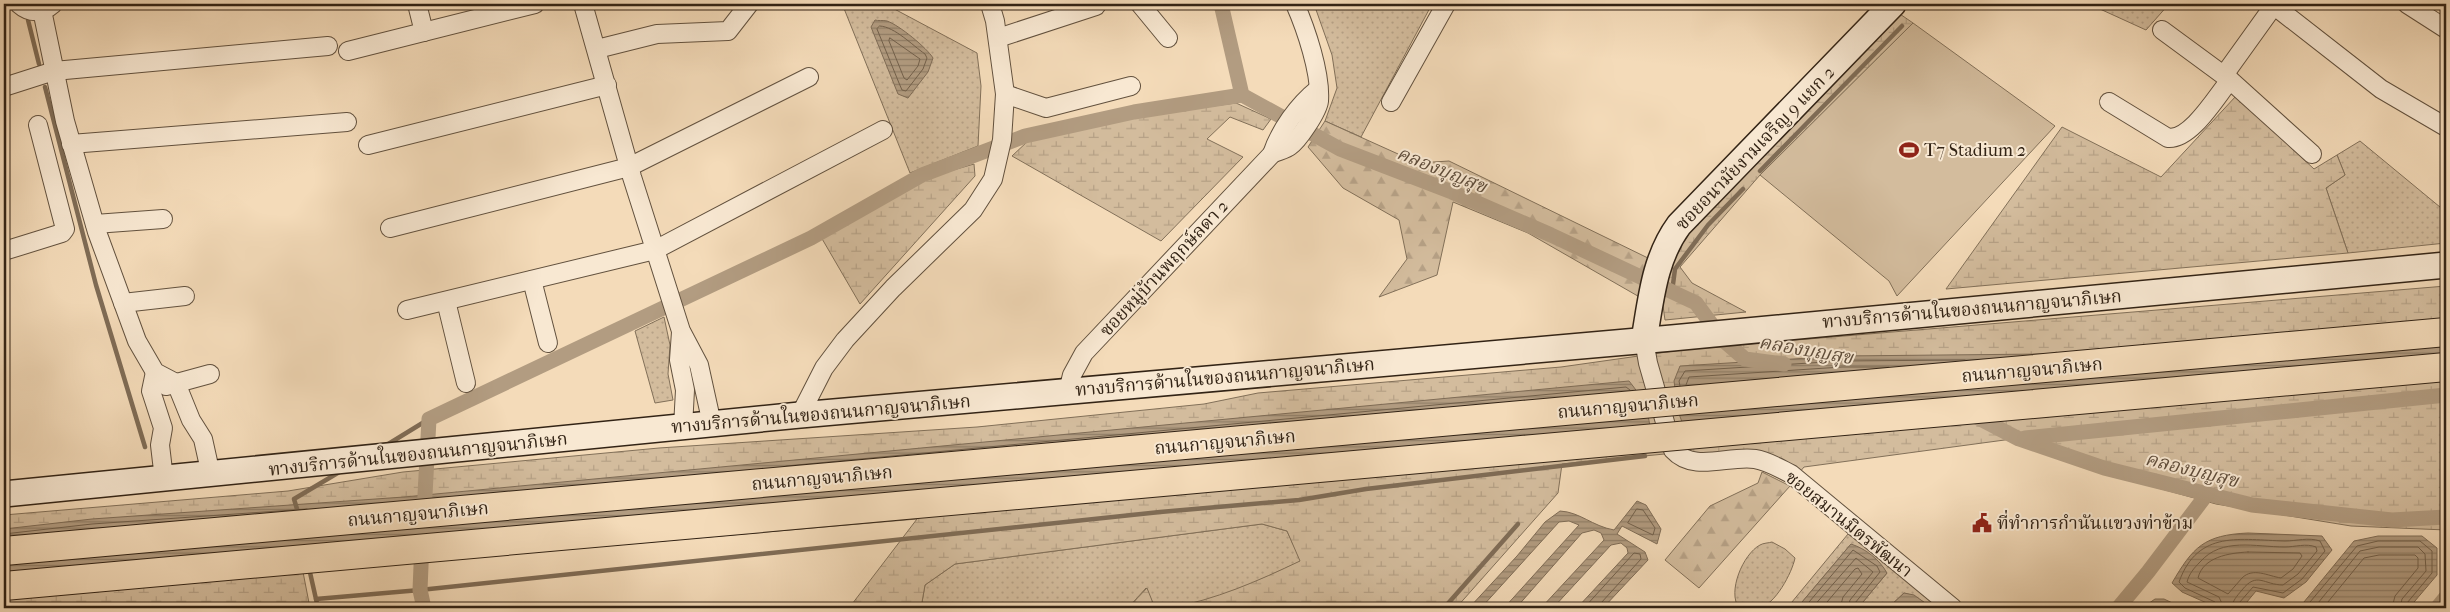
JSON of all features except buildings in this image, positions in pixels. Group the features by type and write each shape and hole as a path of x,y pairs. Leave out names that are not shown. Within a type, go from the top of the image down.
{"highway":[{"name":"ถนนกาญจนาภิเษก","path":"4,551 2446,332"},
{"name":"ถนนกาญจนาภิเษก","path":"4,586 2446,367"}],"main road":[{"name":"ซอยอนามัยงามเจริญ 9 แยก 2","path":"1644,340 1651,294 1658,265 1668,240 1679,225 1893,4"},
{"name":"ทางบริการด้านในของถนนกาญจนาภิเษก","path":"4,494 211,475 800,415 1672,338 2446,265"}],"street":[{"path":"19,4 31,11 48,7 54,71 71,144 95,224 137,341 154,372 176,383 191,420 203,439 211,475"},
{"path":"417,4 424,32"},
{"path":"583,4 629,167 681,331 699,365 712,424"},
{"path":"597,49 657,34 728,31 749,4"},
{"path":"800,415 824,368 845,340 893,288 973,210 993,179 1002,140 1005,94 998,38 990,4"},
{"path":"1140,4 1168,38"},
{"name":"ซอยหมู่บ้านพฤกษ์ลดา 2","path":"1068,391 1072,375 1084,354 1280,146 1311,106 1318,89 1312,58 1295,4"},
{"path":"1391,102 1446,4"},
{"path":"2108,102 2168,138 2176,139 2189,131 2227,78 2273,4 2381,89 2446,127"},
{"path":"2407,4 2446,29"},
{"path":"348,51 523,5"},
{"path":"998,38 1096,6"},
{"path":"2162,30 2227,78 2312,154"},
{"path":"4,87 54,71 328,46"},
{"path":"390,228 629,167 809,78"},
{"path":"368,145 607,84"},
{"path":"1005,94 1046,108 1131,86"},
{"path":"71,144 347,122"},
{"path":"4,251 62,233 65,229 38,125"},
{"path":"407,310 655,250 883,130"},
{"path":"95,224 163,219"},
{"path":"532,280 548,342"},
{"path":"123,303 185,296"},
{"path":"446,301 466,383"},
{"path":"681,331 679,360 685,390 683,427"},
{"name":"ซอยสมานมิตรพัฒนา","path":"1644,340 1648,364 1673,450 1678,455 1694,461 1755,459 1773,464 1791,474 1953,608"},
{"path":"154,372 151,391 163,428 160,445 164,479"},
{"path":"151,391 210,374"}],"green space":[{"path":"851,4 885,4 977,53 981,86 978,146 910,173 843,6"},
{"path":"1314,4 1432,4 1361,137 1325,121 1337,88 1332,55"},
{"path":"2089,4 2169,4 2146,30"},
{"path":"1897,12 1913,23 1760,175 1680,267 1692,283 1746,312 1665,320 1663,306 1669,272 1678,248 1719,195"},
{"name":"T7 Stadium 2","path":"1913,23 2055,126 1897,296 1889,281 1760,175"},
{"path":"2236,96 2314,169 2337,155 2345,175 2326,188 2348,253 1946,289 2062,127 2161,177"},
{"path":"1236,103 1271,119 1263,130 1230,117 1207,139 1243,157 1161,241 1012,156 1028,141 1152,114"},
{"path":"1325,121 1418,163 1449,161 1650,259 1643,299 1528,233 1453,202 1437,275 1379,297 1407,259 1399,220 1343,188 1308,147"},
{"path":"2360,141 2446,212 2446,243 2348,253 2326,188 2345,175 2337,155"},
{"path":"974,164 975,176 860,304 821,237 922,179"},
{"path":"2446,286 2446,530 2351,526 2216,504 2100,472 2012,439 1804,467 1799,473 1783,459 1754,456 1707,458 1685,452 1562,464 1558,493 1456,608 1169,608 1186,605 1236,589 1300,561 1287,531 1262,524 955,564 925,585 921,608 849,608 917,519 303,572 310,608 4,608 4,515 288,491 403,472 659,448 977,427 1204,404 1258,393 1561,367 1688,349"},
{"path":"664,317 670,345 668,374 673,400 655,403 635,331"},
{"path":"1762,472 1790,486 1699,588 1665,560 1710,506 1758,483"},
{"path":"1262,524 1287,531 1301,561 1230,592 1193,604 1155,608 1146,588 1128,608 921,608 925,585 955,564"},
{"path":"1848,534 1944,608 1932,606 1904,593 1888,608 1858,608 1887,573 1851,544 1797,608 1787,608"},
{"path":"1772,542 1785,549 1795,558 1787,580 1777,595 1765,606 1759,608 1739,608 1735,593 1736,583 1743,565 1748,556 1761,544"},
{"path":"1147,588 1155,608 1128,608"}],"water":[{"path":"875,20 887,21 898,27 919,43 933,58 928,72 908,98 898,94 871,27"},
{"path":"2446,320 2446,379 1690,444 1678,411 1674,381 1680,366 1841,356 2044,354"},
{"path":"1629,381 1640,396 1646,410 1652,442 4,592 4,529 92,519 404,497"},
{"path":"1637,501 1646,505 1661,529 1657,544 1622,526 1617,534 1645,552 1648,560 1603,608 1577,608 1628,553 1627,548 1621,543 1611,545 1553,608 1541,608 1604,540 1601,533 1594,530 1582,533 1516,608 1504,608 1579,525 1569,521 1559,522 1481,608 1469,608 1517,556 1545,522 1560,511 1574,514 1614,530"},
{"path":"2248,533 2322,536 2332,550 2306,582 2284,598 2256,591 2242,608 2218,608 2182,592 2172,583 2187,560 2201,545 2221,537"},
{"path":"2378,536 2422,536 2437,548 2437,575 2409,608 2299,608 2354,541"},
{"path":"1851,544 1872,555 1887,573 1858,608 1797,608"},
{"path":"1904,593 1914,595 1932,608 1888,608"},
{"path":"2155,599 2164,599 2183,608 2142,608"}],"waterway":[{"name":"คลองบุญสุข","path":"1221,4 1242,95 1340,149 1452,192 1551,235 1696,303 1723,340 1745,359 1784,364"},
{"path":"28,20 39,64"},
{"path":"1760,171 1902,26"},
{"path":"45,87 96,285 145,447"},
{"path":"424,514 429,419 811,238 922,175 1025,136 1134,112 1242,95"},
{"path":"1672,292 1675,269 1708,225 1743,189"},
{"path":"2025,438 2446,395"},
{"name":"คลองบุญสุข","path":"1969,413 2019,439 2104,468 2252,505 2392,520 2446,517"},
{"path":"385,446 429,419"},
{"path":"316,599 420,590 1160,512 1299,500 1366,489 1645,456"},
{"path":"297,509 294,499 341,471"},
{"path":"2118,608 2207,494"},
{"path":"1444,608 1518,524"},
{"path":"422,542 420,590 424,608"},
{"path":"309,568 318,608"},
{"path":"2437,608 2446,597"}],"place":[{"name":"T7 Stadium 2","path":"1909,150"},
{"name":"ที่ทำการกำนันแขวงท่าข้าม","path":"1982,523"}]}
